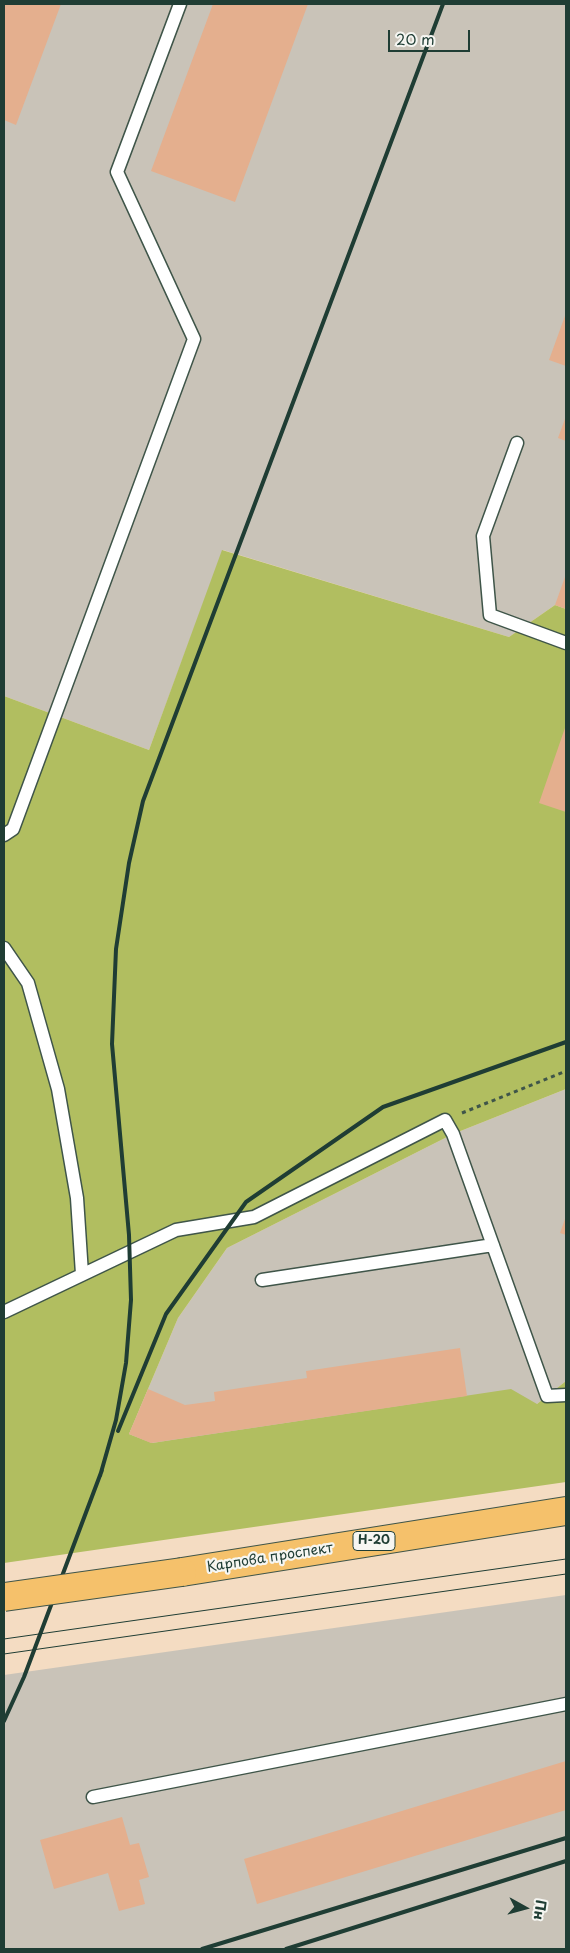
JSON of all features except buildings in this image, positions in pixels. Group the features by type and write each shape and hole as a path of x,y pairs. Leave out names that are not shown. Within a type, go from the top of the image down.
{"main road":[{"name":"Карпова проспект","path":"4,1597 182,1572 566,1511"}],"lane":[{"path":"4,835 14,829 194,339 117,172 180,4"},
{"path":"517,444 483,536 490,615 566,643"},
{"path":"4,948 28,983 58,1090 77,1198 82,1274"},
{"path":"4,1312 176,1230 254,1216 445,1120 453,1134 548,1396 566,1395"},
{"path":"262,1280 493,1245"},
{"path":"93,1797 566,1704"}],"path":[{"path":"445,1120 566,1072"}],"shaded area":[{"path":"4,4 566,4 566,609 555,605 509,637 223,550 149,750 4,696"},
{"path":"566,1089 566,1381 537,1404 151,1443 129,1434 178,1318 227,1248 453,1134"},
{"path":"566,1595 566,1949 4,1949 4,1675"}],"green space":[{"path":"222,550 509,637 555,605 566,609 566,1089 453,1134 227,1248 178,1318 129,1434 152,1443 511,1389 537,1404 566,1381 566,1482 4,1563 4,696 149,750"}],"tram line":[{"path":"4,1639 566,1559"},
{"path":"4,1654 566,1574"}],"railway":[{"path":"100,1476 116,1420 126,1363 131,1300 129,1235 112,1044 116,949 129,863 143,801 443,4"},
{"path":"118,1431 166,1314 246,1202 383,1107 566,1042"},
{"path":"4,1721 24,1677 102,1470"},
{"path":"202,1949 566,1838"},
{"path":"286,1949 566,1861"}]}
